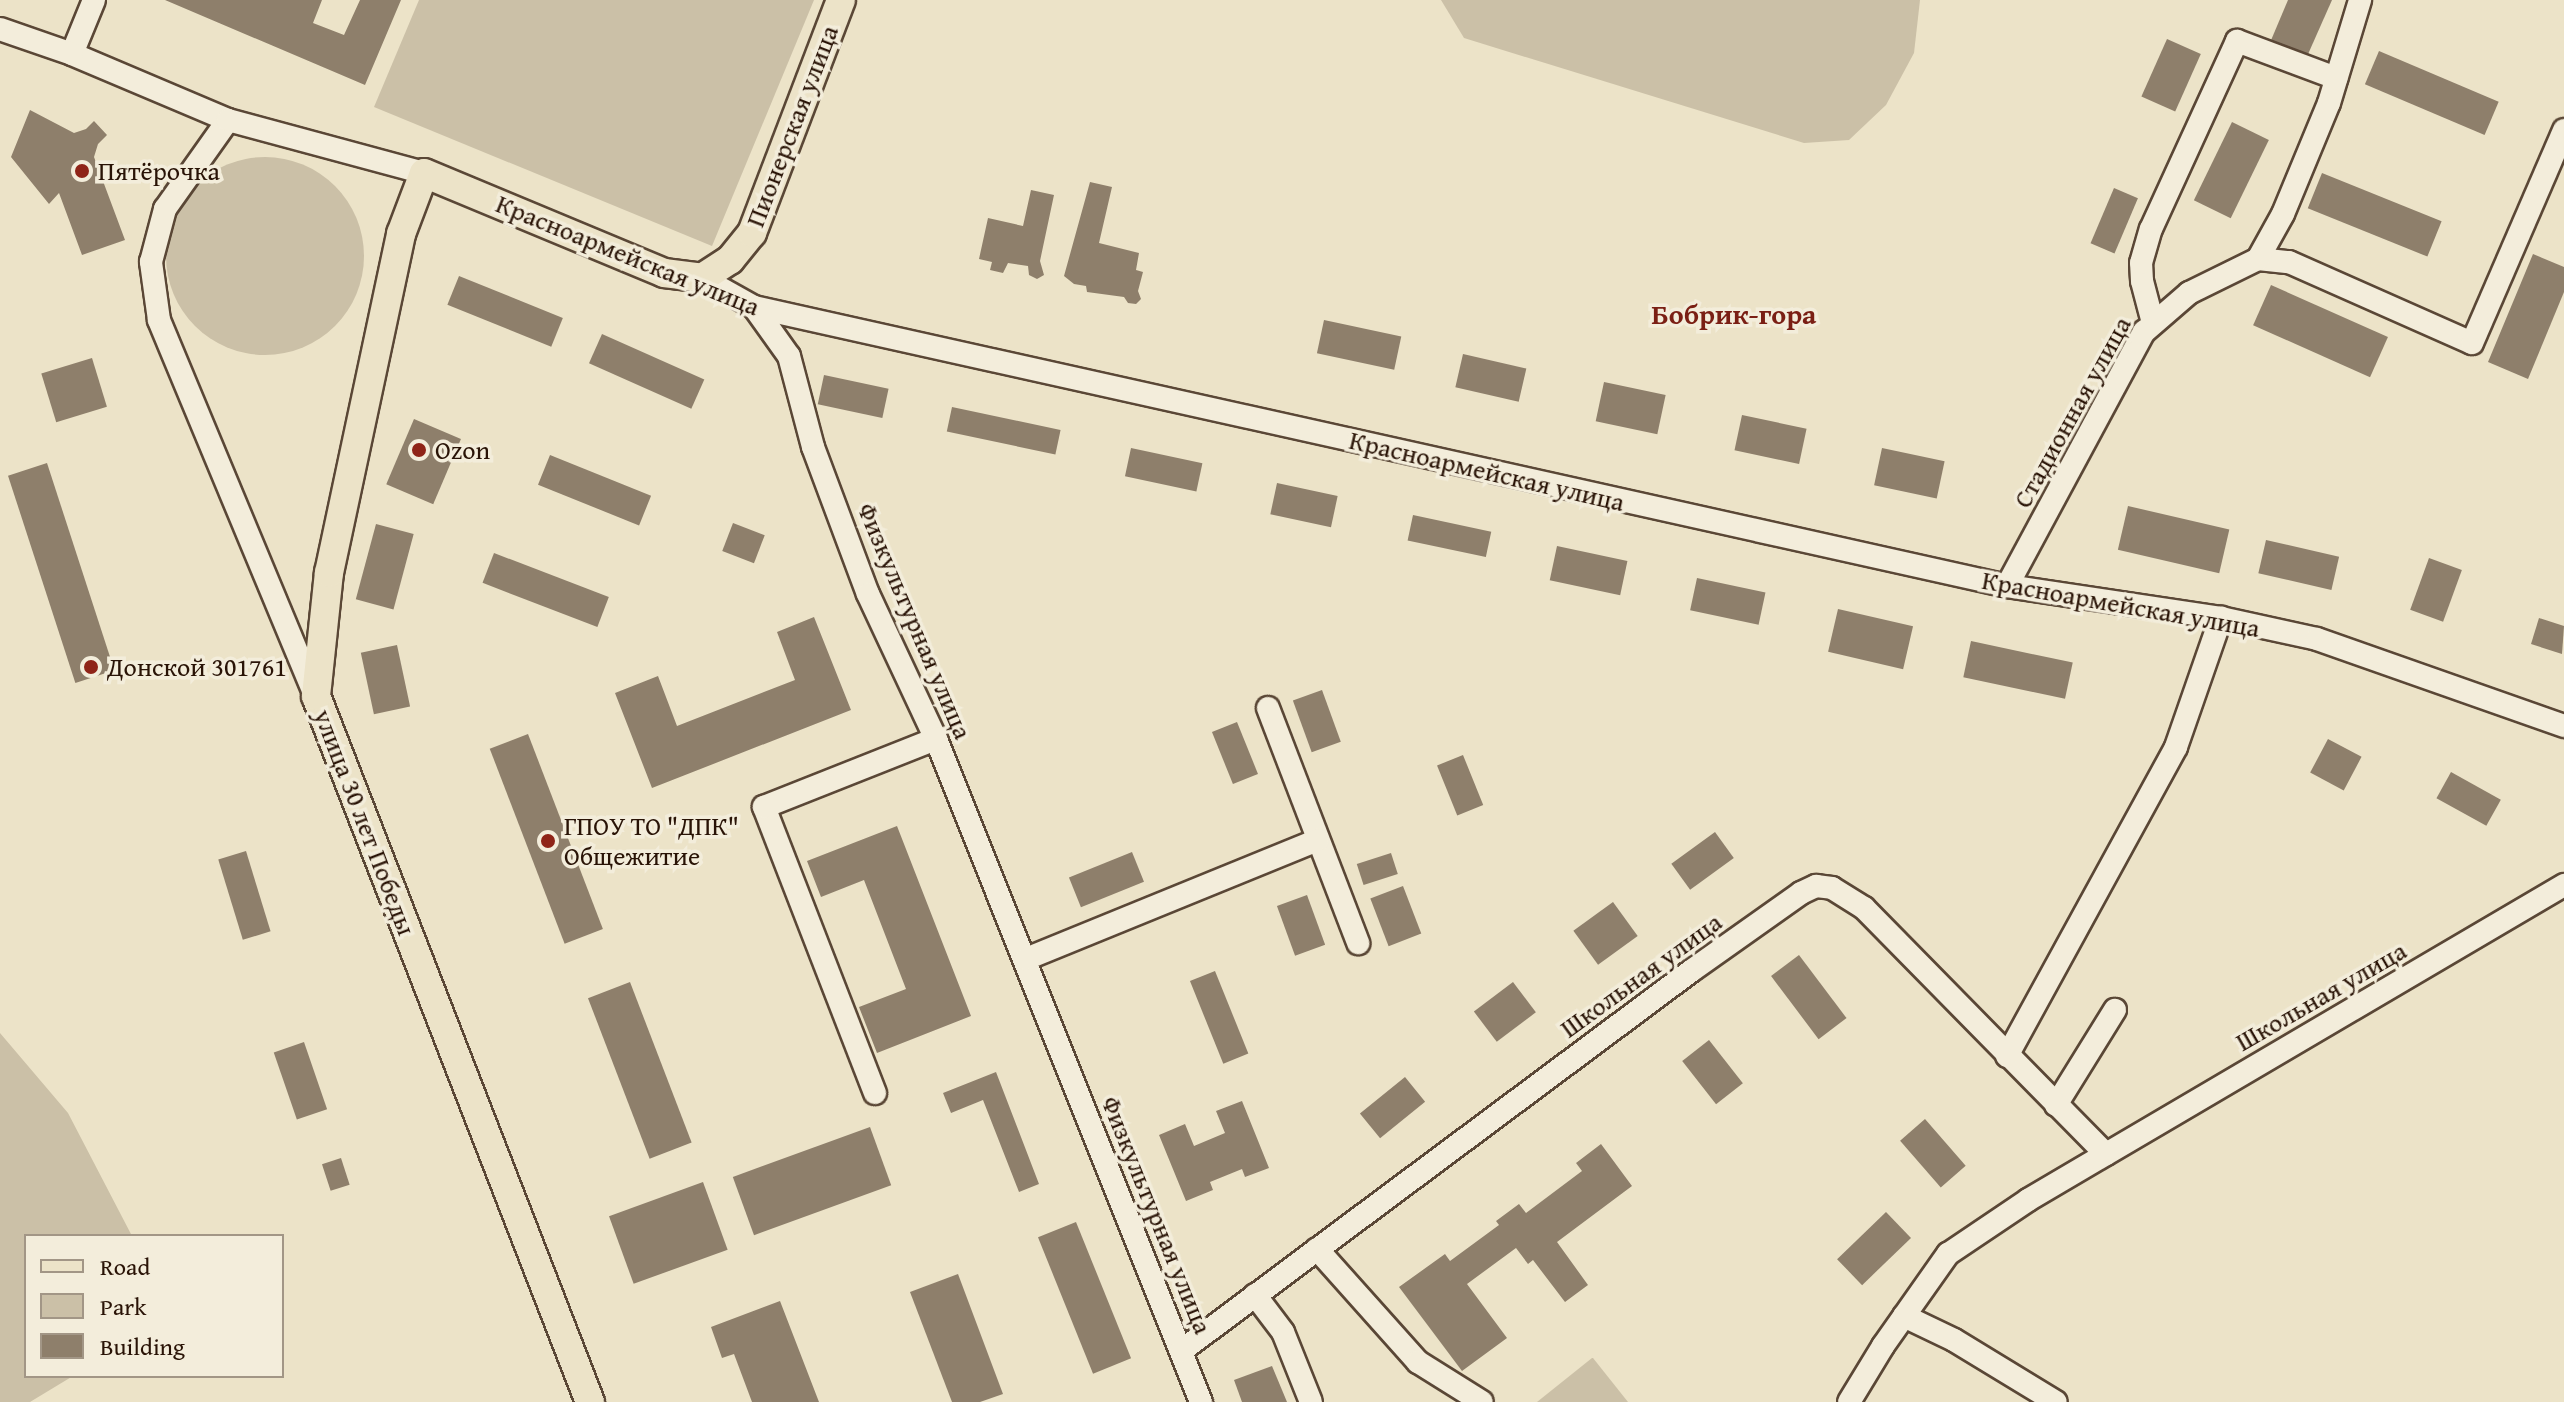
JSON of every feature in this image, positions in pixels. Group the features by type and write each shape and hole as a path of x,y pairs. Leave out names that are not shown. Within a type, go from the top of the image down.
{"main road":[{"name":"Пионерская улица","path":"702,278 730,260 752,233 841,0"},
{"name":"Красноармейская улица","path":"424,173 664,273 702,278"},
{"name":"улица 30 лет Победы","path":"424,173 401,234 329,573 316,696 590,1402"}],"street":[{"path":"72,54 94,0"},
{"path":"2360,0 2336,78 2283,214 2258,259 2289,262 2472,343 2564,130"},
{"path":"0,29 72,54 228,120 424,173"},
{"path":"2153,323 2142,281 2141,263 2148,240 2237,41 2336,78"},
{"path":"228,120 165,209 151,262 159,320 316,696"},
{"name":"Стадионная улица","path":"2007,586 2144,332 2189,293 2258,259"},
{"name":"Красноармейская улица","path":"702,278 754,307 2007,586 2221,618 2317,639 2564,726"},
{"name":"Физкультурная улица","path":"754,307 789,356 813,447 868,594 936,739 1201,1402"},
{"path":"2007,1056 2176,747 2221,618"},
{"path":"1268,708 1358,943"},
{"path":"875,1093 764,807 936,739"},
{"path":"1026,959 1318,840"},
{"name":"Школьная улица","path":"1849,1402 1948,1254 2028,1200 2564,885"},
{"name":"Школьная улица","path":"1181,1351 1691,971 1801,893 1816,886 1832,888 1864,908 2106,1154"},
{"path":"2056,1105 2115,1010"},
{"path":"1317,1249 1418,1362 1482,1402"},
{"path":"1255,1295 1283,1332 1311,1402"},
{"path":"1904,1316 1954,1340 2056,1402"}],"green space":[{"path":"419,0 814,0 712,246 374,107"},
{"path":"1441,0 1920,0 1914,53 1886,105 1849,140 1804,143 1464,38"},
{"path":"265,157 303,164 335,186 357,218 364,256 357,294 335,326 303,348 265,355 227,348 195,326 173,294 166,256 173,218 195,186 227,164"},
{"path":"0,1033 68,1113 131,1234 24,1234 24,1378 70,1378 30,1402 0,1402"},
{"path":"1592,1358 1628,1402 1537,1402"}],"building":[{"path":"165,0 322,0 313,23 344,35 360,0 401,0 365,85"},
{"path":"2288,0 2332,0 2305,61 2269,45"},
{"path":"2167,39 2201,54 2175,112 2141,97"},
{"path":"2379,51 2499,102 2485,135 2365,84"},
{"path":"30,110 74,133 86,129 94,121 107,135 98,144 94,157 125,240 82,255 59,193 49,204 11,157"},
{"path":"2232,122 2269,140 2231,218 2194,200"},
{"path":"2322,173 2442,221 2427,257 2308,208"},
{"path":"1090,182 1112,187 1099,243 1139,253 1136,270 1143,272 1138,291 1141,299 1136,304 1128,303 1124,297 1087,292 1086,286 1074,284 1064,276"},
{"path":"2114,188 2138,198 2114,253 2091,243"},
{"path":"1031,190 1054,195 1040,261 1044,275 1037,279 1029,275 1028,266 1008,263 1003,273 990,270 992,262 979,259 988,218 1023,226"},
{"path":"2533,254 2564,267 2564,292 2528,379 2488,362"},
{"path":"459,276 563,318 551,347 447,305"},
{"path":"2271,285 2388,337 2370,377 2253,325"},
{"path":"1324,320 1401,336 1394,370 1317,353"},
{"path":"602,334 704,380 691,409 589,363"},
{"path":"1463,354 1526,369 1519,402 1455,387"},
{"path":"92,358 107,407 56,422 41,373"},
{"path":"824,375 889,389 882,418 818,404"},
{"path":"1604,382 1666,395 1657,434 1596,421"},
{"path":"952,407 1061,430 1055,455 947,431"},
{"path":"1742,415 1807,429 1799,464 1735,450"},
{"path":"414,419 461,439 433,504 386,484"},
{"path":"1131,448 1202,463 1196,492 1125,476"},
{"path":"1882,448 1945,461 1937,498 1874,485"},
{"path":"550,455 651,496 639,526 538,485"},
{"path":"47,463 114,670 75,683 8,476"},
{"path":"1277,483 1338,496 1331,527 1270,514"},
{"path":"2128,506 2229,529 2219,573 2118,550"},
{"path":"1413,515 1491,532 1486,557 1408,540"},
{"path":"733,523 765,535 754,563 722,551"},
{"path":"376,524 414,534 393,609 356,599"},
{"path":"2266,540 2339,557 2331,590 2258,573"},
{"path":"1557,546 1627,561 1620,595 1550,580"},
{"path":"494,553 609,597 597,627 483,583"},
{"path":"2429,558 2462,570 2443,622 2410,610"},
{"path":"1697,578 1765,593 1759,625 1690,610"},
{"path":"1838,609 1913,626 1903,669 1828,652"},
{"path":"814,617 851,710 652,788 615,693 658,676 677,726 795,680 777,632"},
{"path":"2539,618 2564,626 2562,654 2531,644"},
{"path":"1971,641 2073,663 2065,699 1963,677"},
{"path":"397,645 410,707 374,714 361,653"},
{"path":"1322,690 1341,742 1312,752 1293,701"},
{"path":"1237,722 1258,774 1233,784 1212,732"},
{"path":"528,734 603,929 565,944 490,749"},
{"path":"2328,739 2362,757 2344,790 2310,773"},
{"path":"1463,755 1483,805 1457,816 1437,765"},
{"path":"2451,772 2501,800 2486,826 2436,798"},
{"path":"897,826 971,1016 877,1053 859,1007 906,989 864,880 821,897 807,861"},
{"path":"1715,832 1734,858 1690,890 1671,864"},
{"path":"246,851 271,931 243,940 218,859"},
{"path":"1132,852 1144,882 1081,907 1069,877"},
{"path":"1391,853 1398,874 1364,885 1357,864"},
{"path":"1403,886 1421,934 1389,946 1370,899"},
{"path":"1307,895 1325,945 1295,956 1277,906"},
{"path":"1613,902 1638,936 1598,965 1573,931"},
{"path":"1799,955 1847,1018 1819,1039 1771,976"},
{"path":"1215,971 1248,1054 1223,1064 1190,981"},
{"path":"630,982 692,1143 650,1159 588,998"},
{"path":"1513,982 1536,1012 1497,1042 1474,1011"},
{"path":"1709,1040 1743,1083 1716,1104 1682,1061"},
{"path":"304,1042 327,1109 297,1120 274,1052"},
{"path":"996,1072 1039,1184 1019,1192 983,1100 951,1113 943,1093"},
{"path":"1405,1077 1425,1102 1380,1138 1360,1114"},
{"path":"1242,1101 1269,1168 1245,1177 1242,1169 1210,1182 1213,1190 1186,1201 1159,1135 1185,1124 1194,1146 1225,1133 1216,1111"},
{"path":"1925,1119 1966,1166 1941,1187 1900,1141"},
{"path":"870,1127 891,1185 754,1235 733,1177"},
{"path":"1601,1144 1632,1186 1557,1242 1588,1285 1565,1302 1533,1260 1528,1264 1516,1248 1467,1284 1507,1338 1462,1371 1399,1287 1445,1254 1450,1261 1499,1225 1496,1221 1519,1204 1526,1213 1582,1171 1576,1163"},
{"path":"341,1158 350,1185 331,1191 322,1164"},
{"path":"703,1182 728,1250 634,1284 609,1216"},
{"path":"1886,1212 1911,1238 1862,1285 1837,1259"},
{"path":"1076,1222 1131,1358 1093,1374 1038,1237"},
{"path":"958,1274 1003,1394 980,1402 952,1402 910,1292"},
{"path":"780,1301 819,1402 752,1402 734,1354 722,1358 711,1327"},
{"path":"1272,1366 1287,1402 1242,1402 1234,1380"}],"place":[{"name":"Пятёрочка","path":"82,171"},
{"name":"Ozon","path":"419,450"},
{"name":"Донской 301761","path":"91,667"},
{"name":"ГПОУ ТО \"ДПК\" Общежитие","path":"548,841"}],"district":[{"name":"Бобрик-гора","path":"1734,314"}]}
